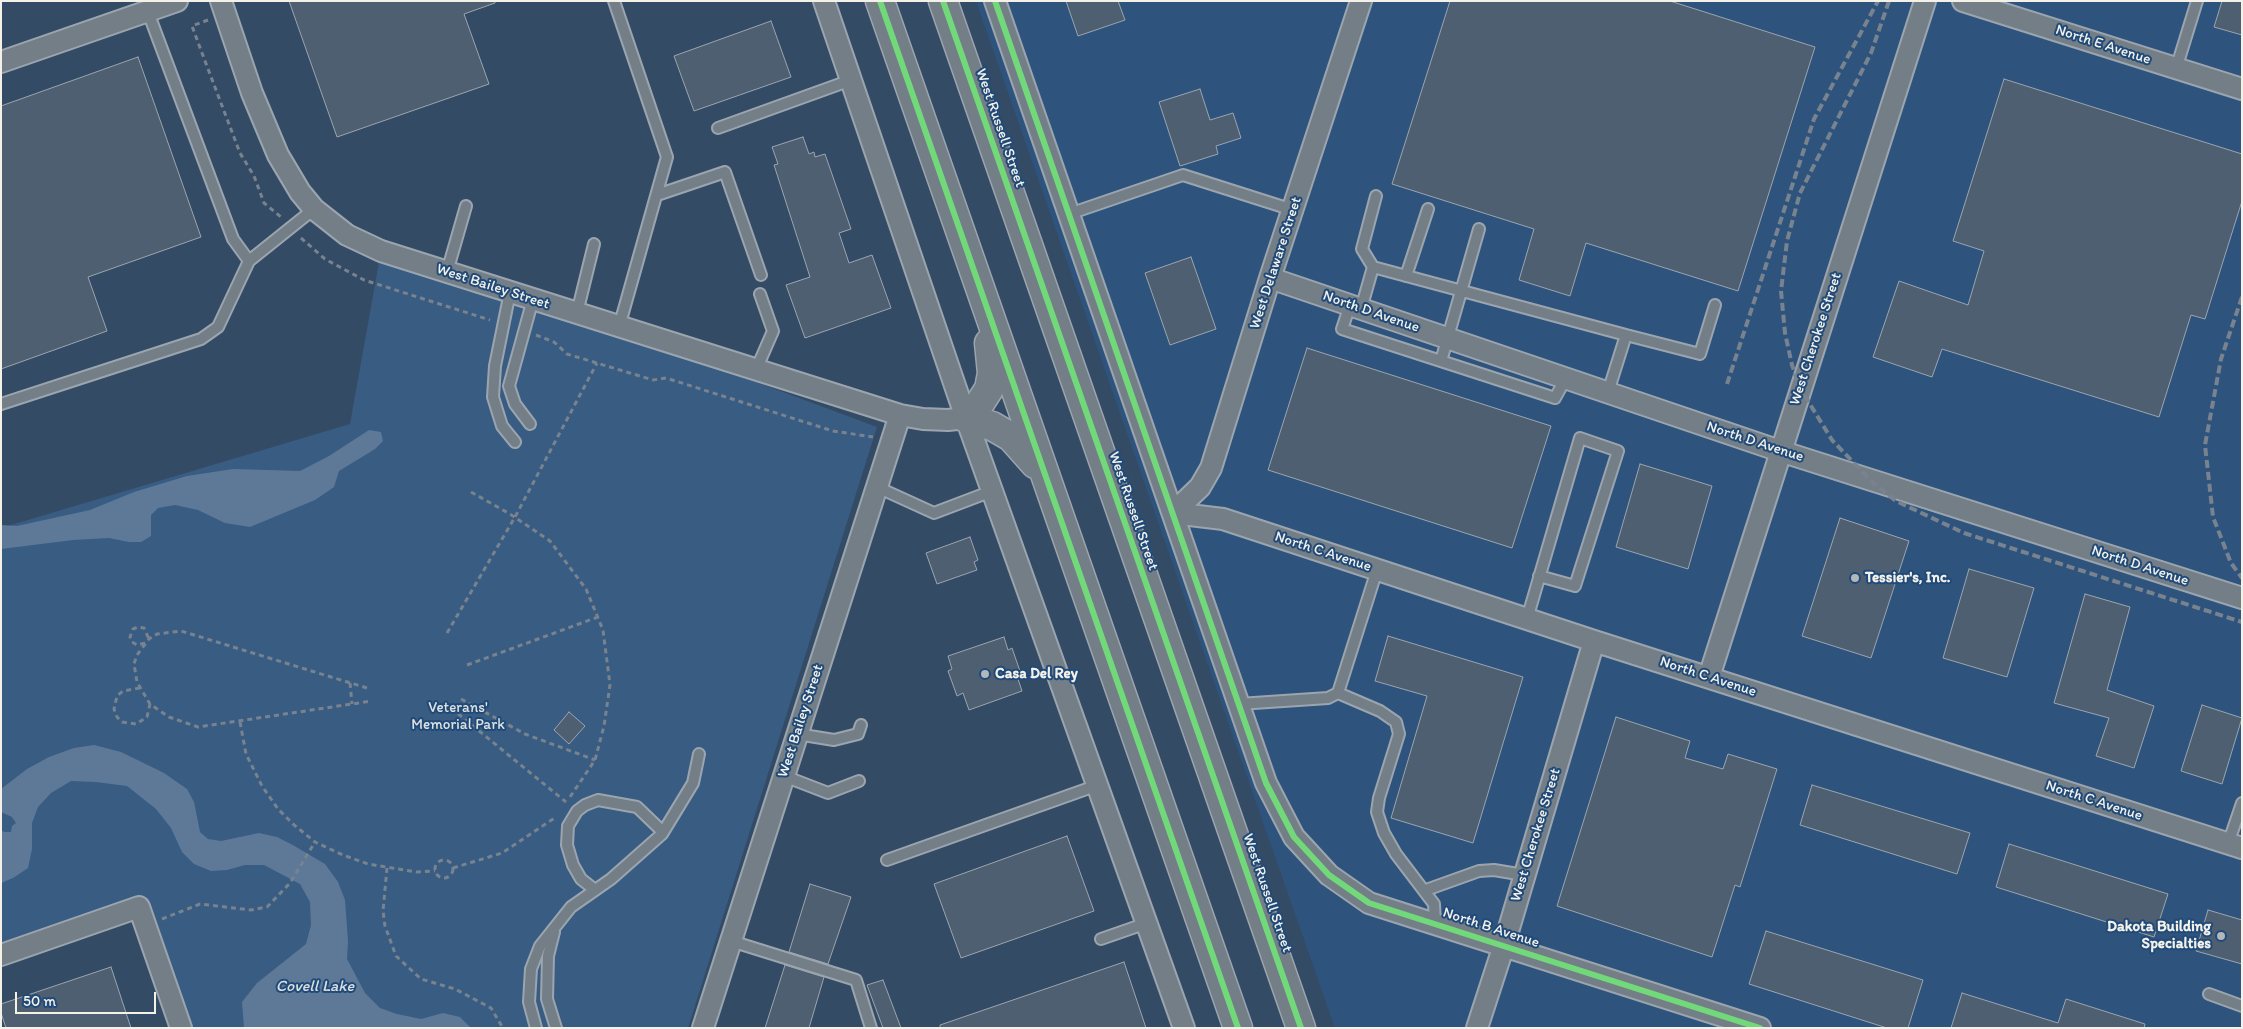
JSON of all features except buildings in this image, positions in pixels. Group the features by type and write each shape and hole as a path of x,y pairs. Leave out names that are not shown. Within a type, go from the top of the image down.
{"highway":[{"path":"880,1 1238,1028"},
{"name":"West Russell Street","path":"943,1 1301,1028"},
{"path":"969,257 988,336 992,374 989,389 980,403 966,418 992,426 1012,437 1035,464 1052,496"}],"street":[{"path":"1,62 178,1"},
{"name":"West Bailey Street","path":"221,1 252,92 278,154 300,192 314,209 347,236 381,251 900,415 932,420 966,418"},
{"path":"824,1 966,418 1184,1028"},
{"path":"995,1 1239,704"},
{"name":"West Delaware Street","path":"1173,514 1200,487 1211,468 1270,278 1361,1"},
{"name":"West Cherokee Street","path":"1709,677 1925,1"},
{"name":"North E Avenue","path":"1963,1 2001,7 2242,89"},
{"name":"North D Avenue","path":"1270,278 1780,451 2242,598"},
{"name":"West Bailey Street","path":"703,1028 900,415"},
{"name":"North C Avenue","path":"1173,514 1223,519 1594,641 2235,846"},
{"name":"West Cherokee Street","path":"1477,1028 1504,945 1594,641"},
{"name":"North B Avenue","path":"1239,704 1266,783 1294,837 1329,875 1369,903 1760,1028"},
{"path":"1,955 139,907 181,1028"}],"lane":[{"path":"614,1 667,157 619,327"},
{"path":"2176,68 2197,1"},
{"path":"148,12 233,239 249,261"},
{"path":"718,128 851,80"},
{"path":"657,195 724,172 761,275"},
{"path":"1069,214 1183,175 1293,210"},
{"path":"1376,196 1362,249 1373,267 1700,354 1715,305"},
{"path":"447,272 466,206"},
{"path":"1,404 201,339 218,327 249,261 314,209"},
{"path":"1406,276 1428,209"},
{"path":"1441,361 1479,229"},
{"path":"577,313 594,244"},
{"path":"1373,267 1356,307 1342,330 1554,398 1566,378"},
{"path":"510,292 495,366 493,397 502,426 515,442"},
{"path":"756,370 773,331 760,294"},
{"path":"530,424 515,404 509,386 533,299"},
{"path":"1608,392 1626,335"},
{"path":"1527,619 1539,576 1580,438 1618,451 1575,586 1539,576"},
{"path":"877,487 934,513 992,491"},
{"path":"1239,704 1328,698 1338,693 1377,570"},
{"path":"1338,693 1380,711 1396,722 1399,734 1378,798 1377,812 1384,833 1396,854 1426,890 1434,904 1435,924"},
{"path":"797,734 834,740 858,734 861,725"},
{"path":"536,1028 529,1002 531,969 540,946 572,906 612,879 663,832 693,784 699,754"},
{"path":"784,776 828,793 859,782"},
{"path":"887,860 1098,785"},
{"path":"595,890 581,879 573,864 567,845 568,826 577,811 585,805 598,800 637,807 663,832"},
{"path":"2235,846 2242,803"},
{"path":"1426,890 1479,871 1494,870 1524,876"},
{"path":"1102,939 1147,923"},
{"path":"555,928 548,956 547,999 556,1028"},
{"path":"731,941 856,980 871,1028"},
{"path":"2209,994 2242,1006"}],"path":[{"path":"446,633 515,517 598,363"},
{"path":"453,868 502,853 556,817 594,760 604,726 610,685 604,630 586,589 550,541 515,517 471,492"},
{"path":"467,665 598,617"},
{"path":"138,627 144,628 148,641 137,645 132,642 131,632 138,627"},
{"path":"367,688 186,632 169,631 157,634 148,641 137,655 134,664 134,674 150,704 169,717 198,727 372,701"},
{"path":"350,683 352,704"},
{"path":"140,688 123,690 116,696 114,709 117,717 122,722 136,724 147,717 150,704"},
{"path":"461,699 525,734 594,760"},
{"path":"451,708 566,802"},
{"path":"240,722 246,754 262,786 278,809 315,842 343,855 387,868 416,872 435,871"},
{"path":"145,926 200,904 251,910 262,909 274,902 290,883 315,842"},
{"path":"443,861 450,863 453,868 452,874 444,878 438,876 435,871 436,865 443,861"},
{"path":"387,868 383,911 385,926 396,956 421,979 455,989 491,1008 503,1028"}],"shaded area":[{"path":"976,1 2242,1 2242,1028 1335,1028"}],"green space":[{"name":"Veterans' Memorial Park","path":"381,251 533,299 877,427 688,1028 181,1028 138,907 1,955 1,528 350,424"}],"water":[{"path":"369,430 381,432 383,441 375,449 339,471 334,487 315,500 250,527 225,523 198,510 175,505 158,508 151,515 151,536 141,542 109,538 73,540 1,549 1,525 17,526 90,510 134,492 187,476 233,469 300,471 329,456"},
{"name":"Covell Lake","path":"94,745 121,752 164,773 187,789 194,802 200,832 208,839 221,841 259,833 277,837 325,864 338,882 345,900 348,941 347,959 365,993 380,1008 397,1014 421,1019 443,1013 460,1017 471,1028 244,1028 242,1002 257,983 306,944 311,925 310,902 300,884 264,865 245,865 227,870 211,871 194,864 182,852 171,828 156,809 127,786 71,781 51,793 38,807 32,823 32,849 28,868 1,883 1,830 11,832 12,826 16,823 12,817 1,812 1,789 27,769 49,757 74,748"}],"railway":[{"path":"1727,384 1814,119 1878,1"},
{"path":"1889,1 1871,53 1800,193 1787,241 1781,291 1785,333 1792,365 1800,388 1832,440 1870,480 1896,501 1964,533 2242,622"},
{"path":"2242,297 2221,359 2205,445 2213,517 2231,563 2242,578"}],"cycle path":[{"path":"880,1 1238,1028"},
{"path":"943,1 1301,1028"},
{"path":"995,1 1266,783 1294,837 1329,875 1369,903 1760,1028"}],"place":[{"name":"Tessier's, Inc.","path":"1855,578"},
{"name":"Casa Del Rey","path":"985,674"},
{"name":"Dakota Building Specialties","path":"2221,936"}]}
